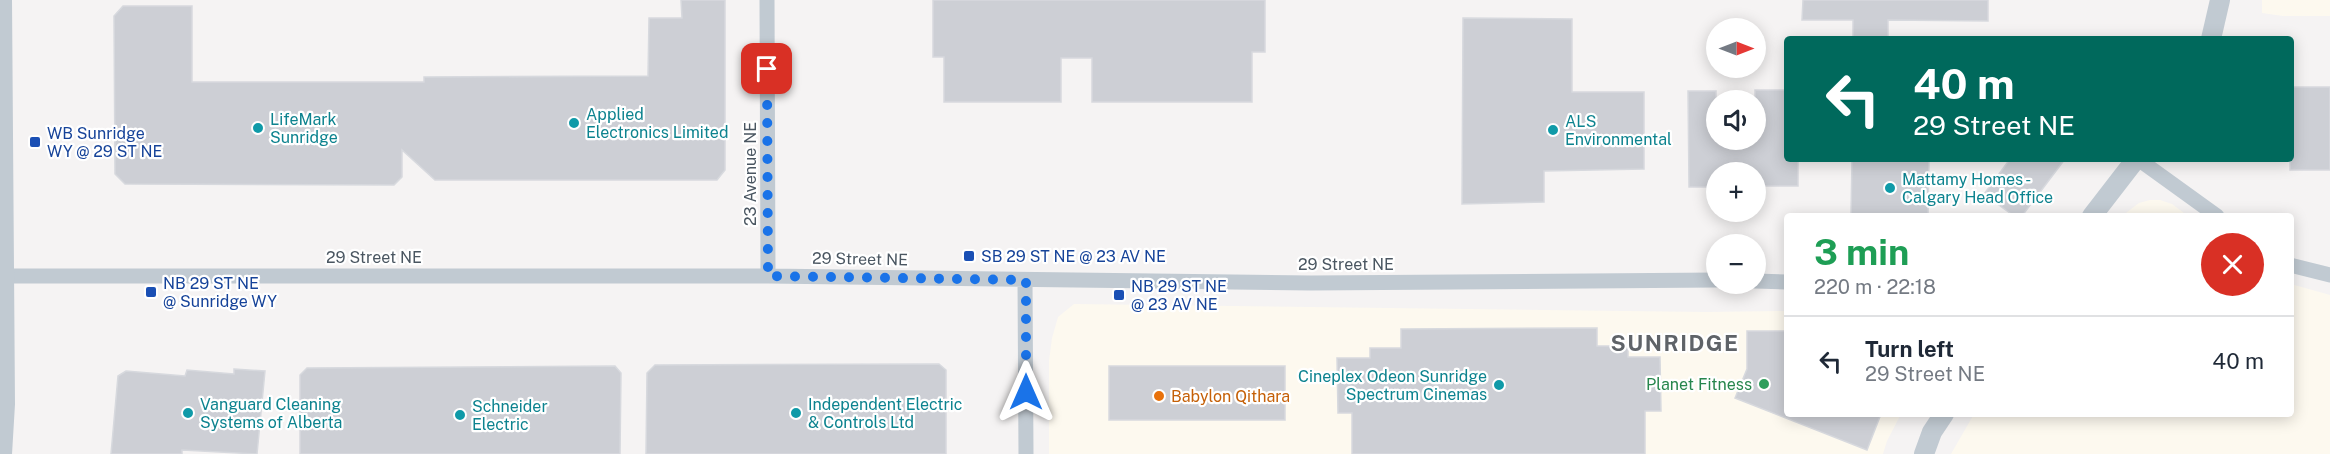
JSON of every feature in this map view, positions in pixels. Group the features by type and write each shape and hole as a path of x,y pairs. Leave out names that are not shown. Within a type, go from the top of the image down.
{"street":[{"path":"2,0 5,404 2,454"},
{"name":"23 Avenue NE","path":"767,0 768,276"},
{"path":"2212,36 2220,0"},
{"path":"2094,213 2135,162"},
{"path":"2141,162 2213,213"},
{"path":"2294,266 2330,275"},
{"name":"29 Street NE","path":"4,276 768,276 1300,283 1706,280"},
{"path":"1026,280 1026,454"},
{"path":"1766,281 1784,282"},
{"path":"1924,454 1932,432 1942,417"}],"shaded area":[{"path":"2262,0 2330,0 2330,16 2283,16 2262,13"},
{"path":"2160,200 2172,204 2184,213 2126,213 2139,203"},
{"path":"2294,285 2330,295 2330,454 1951,454 1972,417 2294,417"},
{"path":"1074,304 1784,311 1784,417 1899,417 1883,454 1049,454 1049,361 1058,317"}],"building":[{"path":"681,0 725,0 725,170 717,180 435,180 402,150 402,177 394,185 125,184 115,174 114,16 123,6 192,6 192,82 424,82 424,77 648,76 649,18 682,18"},
{"path":"933,0 1265,0 1265,52 1252,52 1252,102 1092,102 1092,58 1061,58 1061,102 944,102 944,57 933,57"},
{"path":"1803,0 1988,0 1988,21 1888,20 1888,36 1853,36 1853,20 1802,20"},
{"name":"ALS Environmental","path":"1463,18 1572,19 1572,92 1644,92 1644,169 1544,171 1544,202 1462,204"},
{"path":"2294,87 2330,87 2330,170 2290,170 2290,162 2294,162"},
{"path":"1766,90 1784,90 1784,162 1798,162 1798,186 1766,186 1766,162 1706,162 1706,187 1689,187 1688,91 1706,91 1706,150 1766,150"},
{"name":"Mattamy Homes - Calgary Head Office","path":"1852,162 1929,162 1928,213 1851,213"},
{"path":"2008,162 2063,162 2024,213 2010,213 1984,194"},
{"name":"Cineplex Odeon Sunridge Spectrum Cinemas","path":"1597,328 1597,346 1628,346 1628,357 1660,357 1661,411 1645,411 1645,454 1352,454 1352,413 1338,413 1337,358 1370,358 1370,348 1401,348 1401,329"},
{"name":"Planet Fitness","path":"1747,331 1784,331 1784,417 1880,417 1867,450 1735,398 1747,369"},
{"name":"Independent Electric & Controls Ltd","path":"939,364 946,370 946,454 646,454 647,373 655,365"},
{"name":"Schneider Electric","path":"615,366 621,373 620,454 300,454 300,375 307,368"},
{"path":"1109,366 1285,366 1285,420 1109,420"},
{"name":"Vanguard Cleaning Systems of Alberta","path":"234,369 265,371 257,454 182,450 182,454 111,454 118,376 126,371 185,376 187,370 234,374"}],"place":[{"name":"Applied Electronics Limited","path":"574,123"},
{"name":"LifeMark Sunridge","path":"258,128"},
{"name":"ALS Environmental","path":"1553,130"},
{"name":"WB Sunridge WY @ 29 ST NE","path":"35,142"},
{"name":"Mattamy Homes - Calgary Head Office","path":"1890,188"},
{"name":"SB 29 ST NE @ 23 AV NE","path":"969,256"},
{"name":"NB 29 ST NE @ Sunridge WY","path":"151,292"},
{"name":"NB 29 ST NE @ 23 AV NE","path":"1119,295"},
{"name":"Planet Fitness","path":"1764,384"},
{"name":"Cineplex Odeon Sunridge Spectrum Cinemas","path":"1499,385"},
{"name":"Babylon Qithara","path":"1159,396"},
{"name":"Vanguard Cleaning Systems of Alberta","path":"188,413"},
{"name":"Independent Electric & Controls Ltd","path":"796,413"},
{"name":"Schneider Electric","path":"460,415"}],"district":[{"name":"SUNRIDGE","path":"1675,343"}],"route":[{"path":"767,69 768,276 1026,280 1026,392"}]}
